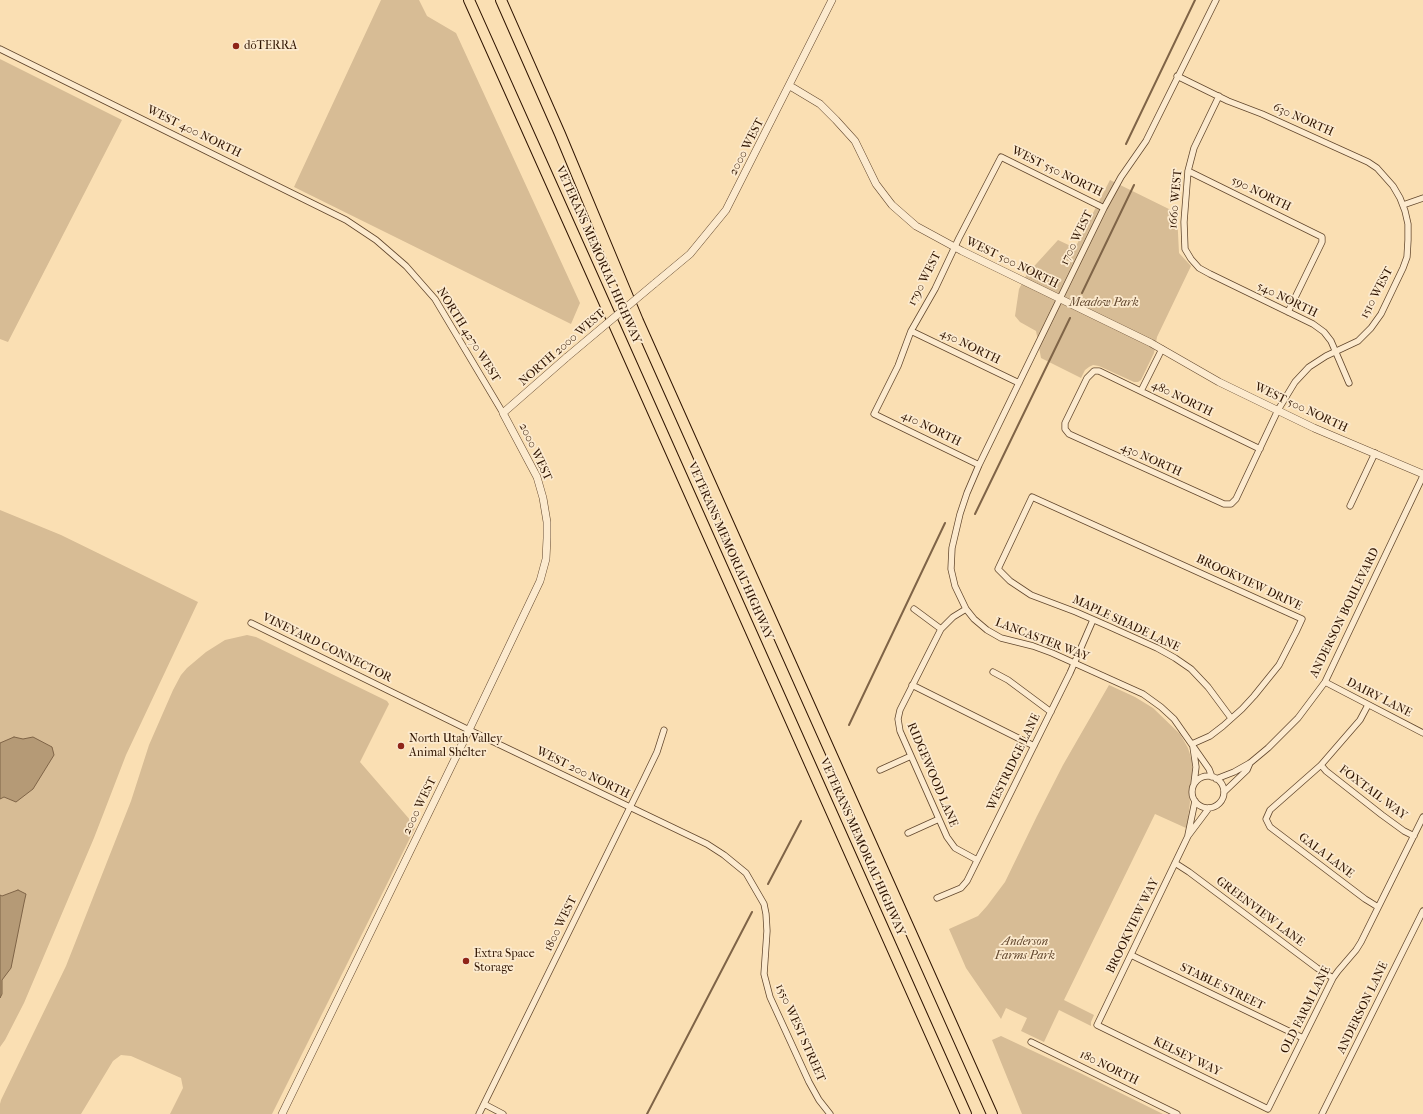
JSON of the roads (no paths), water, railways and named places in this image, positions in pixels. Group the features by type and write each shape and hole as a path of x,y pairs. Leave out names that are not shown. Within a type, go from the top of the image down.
{"highway":[{"name":"VETERANS MEMORIAL HIGHWAY","path":"469,0 966,1114"},
{"name":"VETERANS MEMORIAL HIGHWAY","path":"501,0 563,141 638,320 992,1114"}],"street":[{"name":"2000 WEST","path":"654,284 690,254 726,210 790,86 832,0"},
{"name":"1700 WEST","path":"960,514 966,493 979,465 1104,208 1121,177 1146,140 1216,0"},
{"name":"WEST 400 NORTH","path":"0,49 340,217 376,240"},
{"name":"630 NORTH","path":"1177,76 1218,96 1262,114 1368,162 1386,177 1393,186 1403,205"},
{"name":"WEST 500 NORTH","path":"790,86 820,104 850,136 876,184 892,205 916,226 954,247 1162,349 1219,382 1321,431 1423,475"},
{"name":"1660 WEST","path":"1190,259 1185,249 1184,222 1188,171 1194,148 1218,96"},
{"name":"WEST 550 NORTH","path":"1001,157 1104,208"},
{"name":"1790 WEST","path":"874,414 898,366 911,331 935,288 954,247 1001,157"},
{"name":"590 NORTH","path":"1188,171 1320,235 1322,242 1288,312"},
{"path":"1403,205 1423,198"},
{"name":"1510 WEST","path":"1231,504 1236,499 1278,410 1295,382 1309,367 1358,340 1372,328 1388,302 1407,257 1408,224 1403,205"},
{"name":"NORTH 4270 WEST","path":"376,240 406,266 435,299 503,413"},
{"name":"540 NORTH","path":"1190,259 1199,268 1210,274 1313,324 1324,332 1331,341 1349,383"},
{"name":"NORTH 2000 WEST","path":"503,413 654,284"},
{"name":"450 NORTH","path":"911,331 1019,383"},
{"path":"1141,391 1162,349"},
{"name":"480 NORTH","path":"1065,429 1065,423 1087,378 1094,371 1104,373 1260,449"},
{"name":"2000 WEST","path":"282,1114 470,730 540,581 546,559 548,538 543,498 537,477 503,413"},
{"name":"410 NORTH","path":"874,414 979,465"},
{"name":"430 NORTH","path":"1065,429 1069,434 1118,458 1224,504 1231,504"},
{"path":"1350,506 1375,453"},
{"name":"ANDERSON BOULEVARD","path":"1214,778 1234,772 1250,763 1268,748 1292,724 1325,682 1423,475"},
{"name":"BROOKVIEW DRIVE","path":"998,569 1032,497 1302,619 1279,665 1254,696 1210,736 1192,744"},
{"name":"LANCASTER WAY","path":"960,514 952,548 951,568 955,586 966,609 974,619 987,630 1001,638 1033,646 1074,663 1147,697 1174,719 1214,778"},
{"name":"MAPLE SHADE LANE","path":"998,569 1010,581 1031,595 1093,620 1157,648 1175,658 1190,669 1208,687 1231,718"},
{"path":"914,609 941,629"},
{"name":"RIDGEWOOD LANE","path":"966,609 953,617 941,629 900,710 898,719 899,727 911,756 950,843 960,852 977,860"},
{"name":"WESTRIDGE LANE","path":"937,898 964,885 1051,712 1093,620"},
{"name":"VINEYARD CONNECTOR","path":"251,623 392,692"},
{"path":"992,672 1008,680 1051,712"},
{"name":"DAIRY LANE","path":"1325,682 1423,733"},
{"path":"912,685 1034,746"},
{"name":"WEST 200 NORTH","path":"392,692 707,844 724,855 746,873 754,887"},
{"path":"1321,765 1360,720 1368,705"},
{"name":"1800 WEST","path":"479,1114 657,752 664,730"},
{"name":"LANCASTER WAY","path":"1192,744 1196,767 1193,786"},
{"path":"880,770 911,756"},
{"name":"ANDERSON BOULEVARD","path":"1224,792 1247,770 1250,763"},
{"name":"GALA LANE","path":"1321,765 1270,810 1266,818 1270,827 1365,899 1378,907"},
{"name":"FOXTAIL WAY","path":"1321,765 1326,771 1382,815 1404,831 1414,836"},
{"path":"1203,777 1214,778 1220,782 1224,792 1221,801 1209,808 1201,807 1194,801 1192,791 1193,786 1203,777"},
{"name":"BROOKVIEW WAY","path":"1188,836 1194,801"},
{"name":"BROOKVIEW WAY","path":"1097,1025 1188,836 1209,808"},
{"name":"OLD FARM LANE","path":"1268,1109 1332,978 1356,950 1423,817"},
{"path":"908,833 939,819"},
{"name":"GREENVIEW LANE","path":"1175,863 1190,872 1332,978"},
{"name":"1550 WEST STREET","path":"754,887 764,904 766,914 767,931 764,974 770,997 809,1082 819,1100 830,1114"},
{"name":"ANDERSON LANE","path":"1322,1114 1423,911"},
{"name":"STABLE STREET","path":"1131,955 1303,1038"},
{"name":"KELSEY WAY","path":"1097,1025 1268,1109"},
{"name":"180 NORTH","path":"1032,1042 1177,1114"},
{"path":"484,1104 503,1114"}],"waterway":[{"path":"1126,144 1195,0"},
{"path":"1082,293 1134,185"},
{"path":"975,514 1070,318"},
{"path":"849,725 945,523"},
{"path":"768,884 801,821"},
{"path":"647,1114 752,912"}],"place":[{"name":"dōTERRA","path":"236,46"},
{"name":"North Utah Valley Animal Shelter","path":"401,746"},
{"name":"Extra Space Storage","path":"466,961"}],"park label":[{"name":"Meadow Park","path":"1104,303"},
{"name":"Anderson Farms Park","path":"1025,949"}]}
